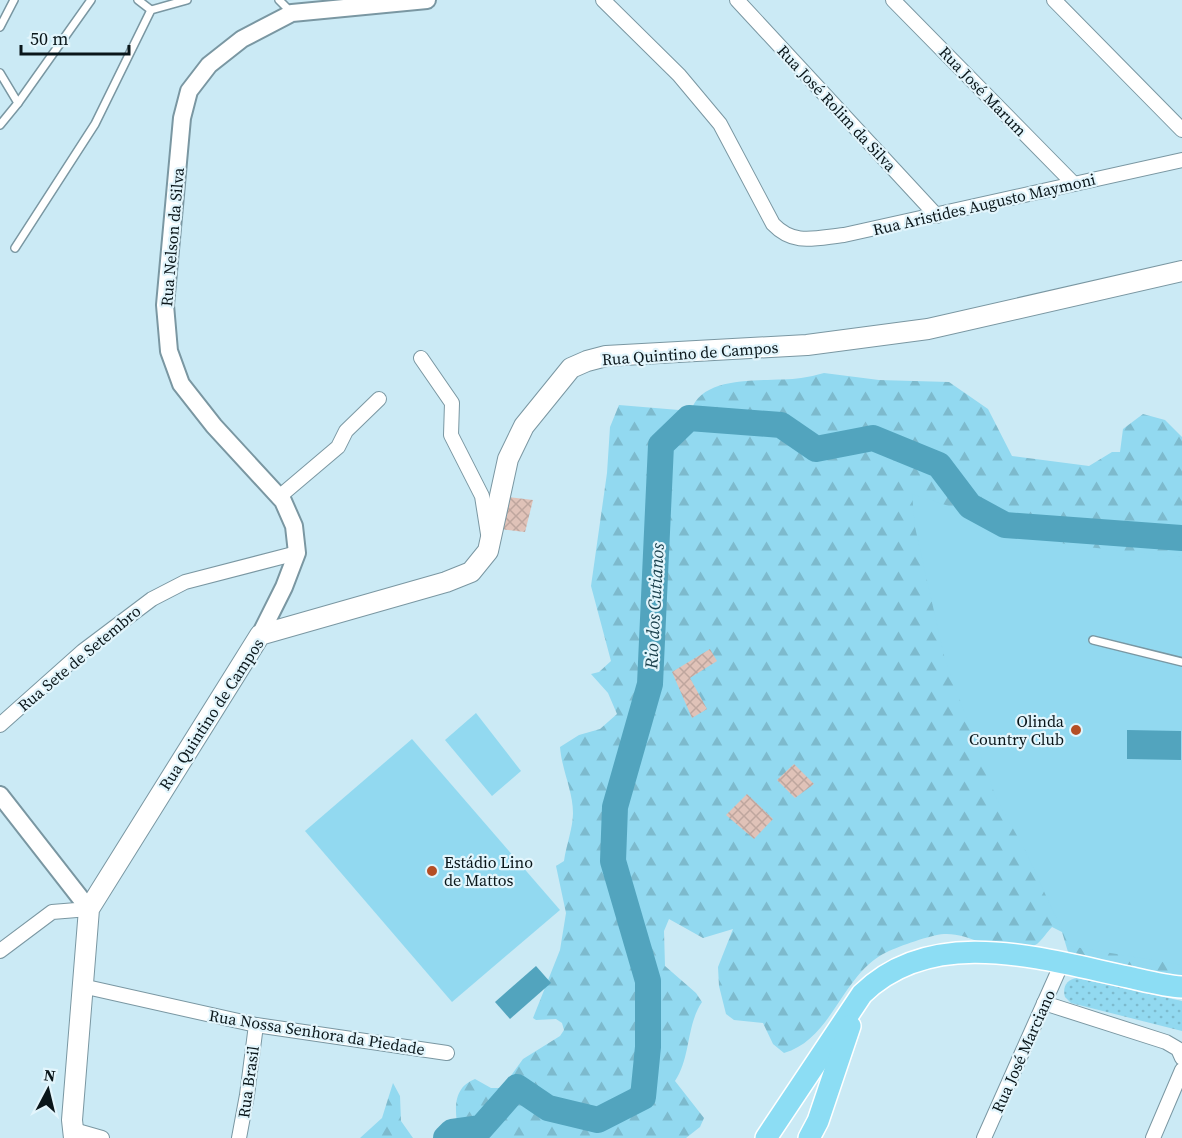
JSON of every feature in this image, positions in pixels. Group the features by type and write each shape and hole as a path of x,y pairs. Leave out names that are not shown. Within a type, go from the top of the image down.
{"main road":[{"name":"Rua Quintino de Campos","path":"89,909 260,635 446,582 471,572 488,550 508,459 516,439 548,394 572,368 606,356 807,345 928,329 1182,271"},
{"path":"74,1134 89,909"},
{"path":"766,1138 862,994 874,982 902,965 928,956 988,952 1062,963 1182,987"},
{"path":"809,1138 818,1121 837,1060 862,994"}],"street":[{"name":"Rua Nelson da Silva","path":"260,635 284,587 297,553 294,526 279,497 214,426 181,384 169,351 165,305 182,118 189,91 209,65 242,39 292,13 427,0"},
{"name":"Rua Aristides Augusto Maymoni","path":"603,0 679,75 720,124 773,224 785,237 799,239 844,235 1182,160"},
{"name":"Rua José Rolim da Silva","path":"737,0 937,216"},
{"name":"Rua José Marum","path":"893,0 1073,183"},
{"path":"1054,0 1182,130"},
{"path":"421,358 452,403 451,435 482,496 488,528 488,550"},
{"path":"279,497 338,447 345,431 379,399"},
{"name":"Rua Sete de Setembro","path":"0,725 83,651 152,599 185,582 297,553"},
{"path":"0,795 89,909"},
{"path":"0,951 52,912 66,908 89,909"},
{"name":"Rua José Marciano","path":"984,1138 1062,963"},
{"name":"Rua Nossa Senhora da Piedade","path":"82,987 256,1025 447,1053"},
{"path":"1044,1003 1166,1042 1178,1049 1182,1058"},
{"name":"Rua Brasil","path":"239,1138 248,1095 256,1025"},
{"path":"1152,1138 1182,1070"},
{"path":"74,1134 102,1138"}],"lane":[{"path":"0,27 14,0"},
{"path":"0,125 91,0"},
{"path":"138,0 151,10"},
{"path":"15,248 94,124 151,10 187,0"},
{"path":"279,0 292,13"},
{"path":"0,73 18,103"},
{"path":"1093,640 1182,662"}],"green space":[{"path":"824,373 879,380 949,382 988,409 1012,456 1089,466 1112,452 1120,452 1123,429 1143,414 1165,420 1182,437 1182,992 1083,967 1068,952 1062,932 1052,927 1037,944 1013,951 956,935 944,934 915,941 887,952 872,962 859,975 814,1034 801,1046 784,1053 773,1044 763,1023 734,1020 726,1014 719,986 718,967 733,929 703,938 669,919 664,931 665,966 696,993 702,1002 693,1021 684,1062 675,1081 704,1118 700,1127 686,1138 451,1138 458,1131 456,1108 462,1088 475,1079 491,1088 502,1088 523,1059 560,1036 564,1030 562,1023 556,1019 536,1020 533,1018 560,950 566,913 556,866 564,861 573,813 560,747 579,735 600,729 617,714 608,693 591,674 599,672 611,661 591,586 607,473 610,427 619,405 691,411 698,399 709,390 723,385 801,378"},
{"name":"Olinda Country Club","path":"912,494 1068,545 1182,557 1182,965 1069,946 1025,850 997,800 945,660 915,527"},
{"path":"476,713 521,771 492,796 445,740"},
{"name":"Estádio Lino de Mattos","path":"412,739 560,910 452,1002 305,831"},
{"path":"1077,978 1182,1001 1182,1031 1071,1003 1065,997 1065,987 1070,980"},
{"path":"393,1083 400,1096 401,1121 413,1138 360,1138 382,1118"}],"shaded area":[{"path":"1127,730 1181,731 1181,760 1127,759"},
{"path":"536,966 551,983 510,1019 495,1002"}],"building":[{"path":"508,497 533,500 525,532 500,529"},
{"path":"710,649 717,661 690,678 707,709 692,718 672,672"},
{"path":"794,764 814,784 795,798 777,780"},
{"path":"747,794 773,819 754,839 726,815"}],"waterway":[{"name":"Rio dos Cutianos","path":"446,1138 452,1132 481,1128 517,1087 548,1108 598,1120 643,1097 648,1047 648,981 613,861 615,807 650,684 661,445 689,418 781,425 816,449 873,438 939,465 970,506 1005,525 1182,538"}],"place":[{"name":"Olinda Country Club","path":"1076,730"},
{"name":"Estádio Lino de Mattos","path":"432,871"}]}
